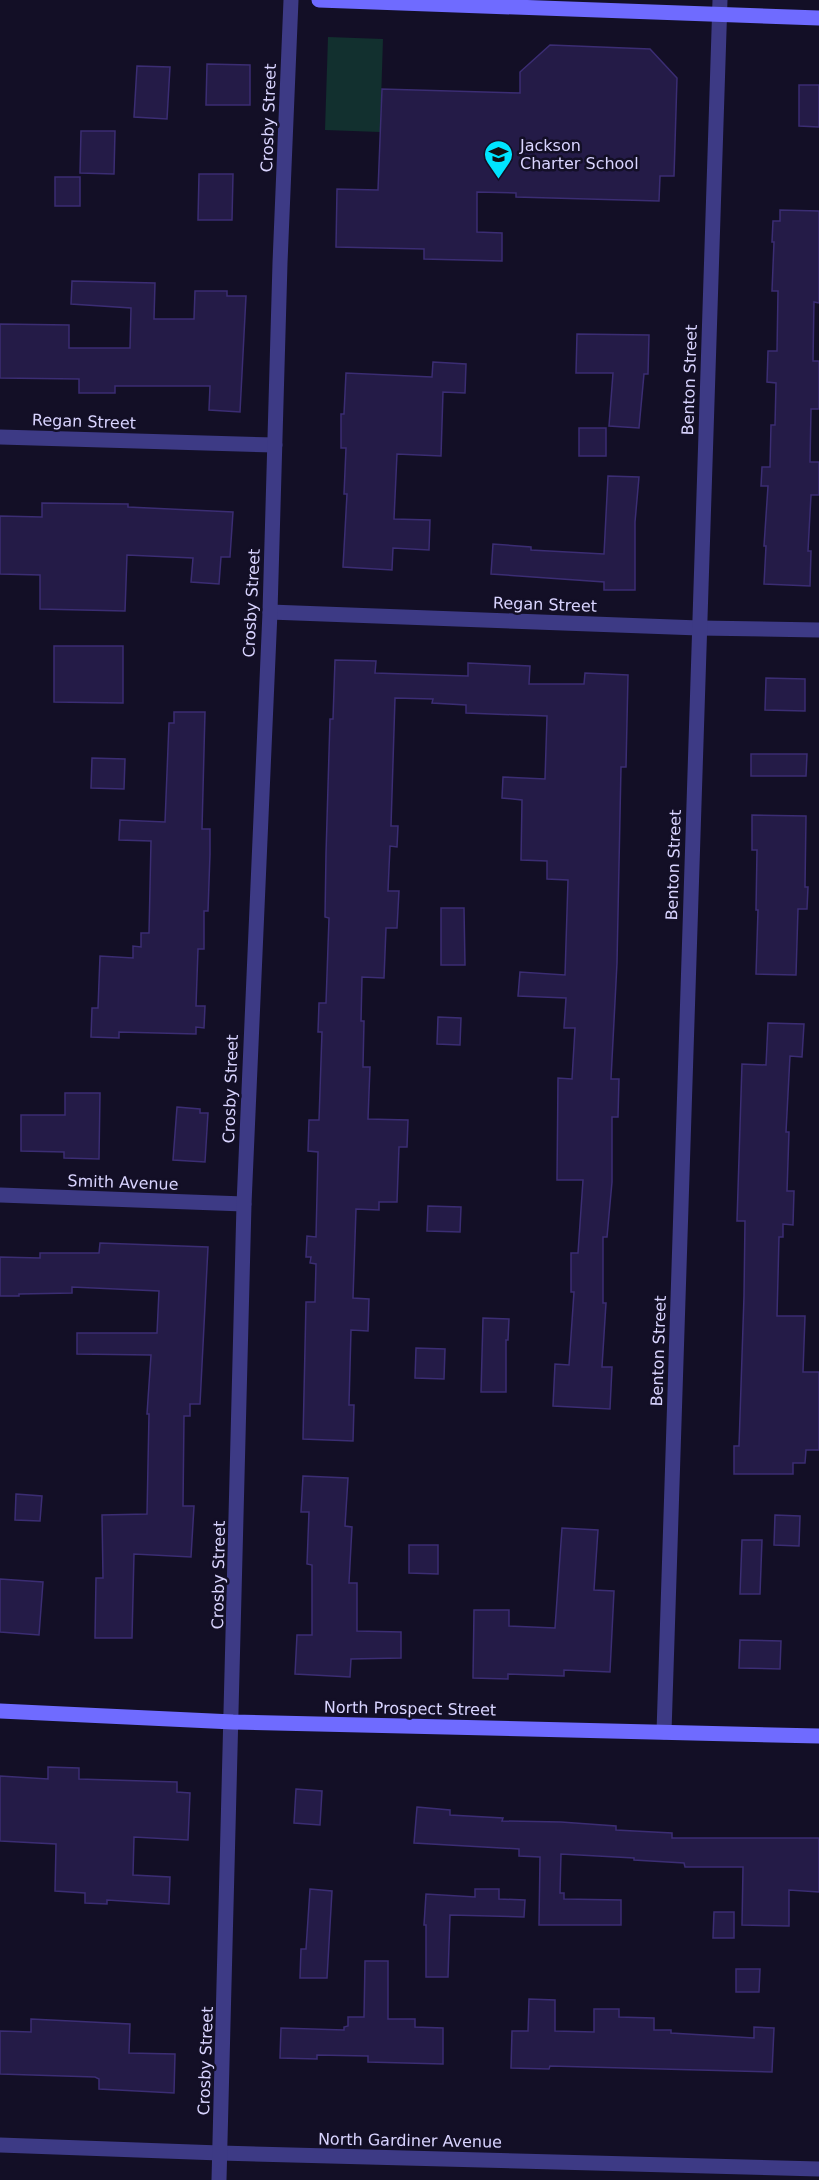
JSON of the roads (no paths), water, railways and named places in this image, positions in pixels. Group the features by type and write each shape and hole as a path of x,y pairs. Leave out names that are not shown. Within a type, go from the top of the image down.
{"street":[{"name":"Crosby Street","path":"219,2180 244,1204 270,612 280,263 291,0"},
{"path":"319,0 720,7 819,18"},
{"name":"Benton Street","path":"664,1732 720,7"},
{"name":"Regan Street","path":"0,436 275,445"},
{"name":"Regan Street","path":"270,612 699,628 819,630"},
{"name":"Smith Avenue","path":"0,1195 244,1204"},
{"name":"North Prospect Street","path":"0,1711 232,1722 819,1736"},
{"name":"North Gardiner Avenue","path":"0,2145 819,2169"}],"place":[{"name":"Jackson Charter School","path":"499,180"}]}
